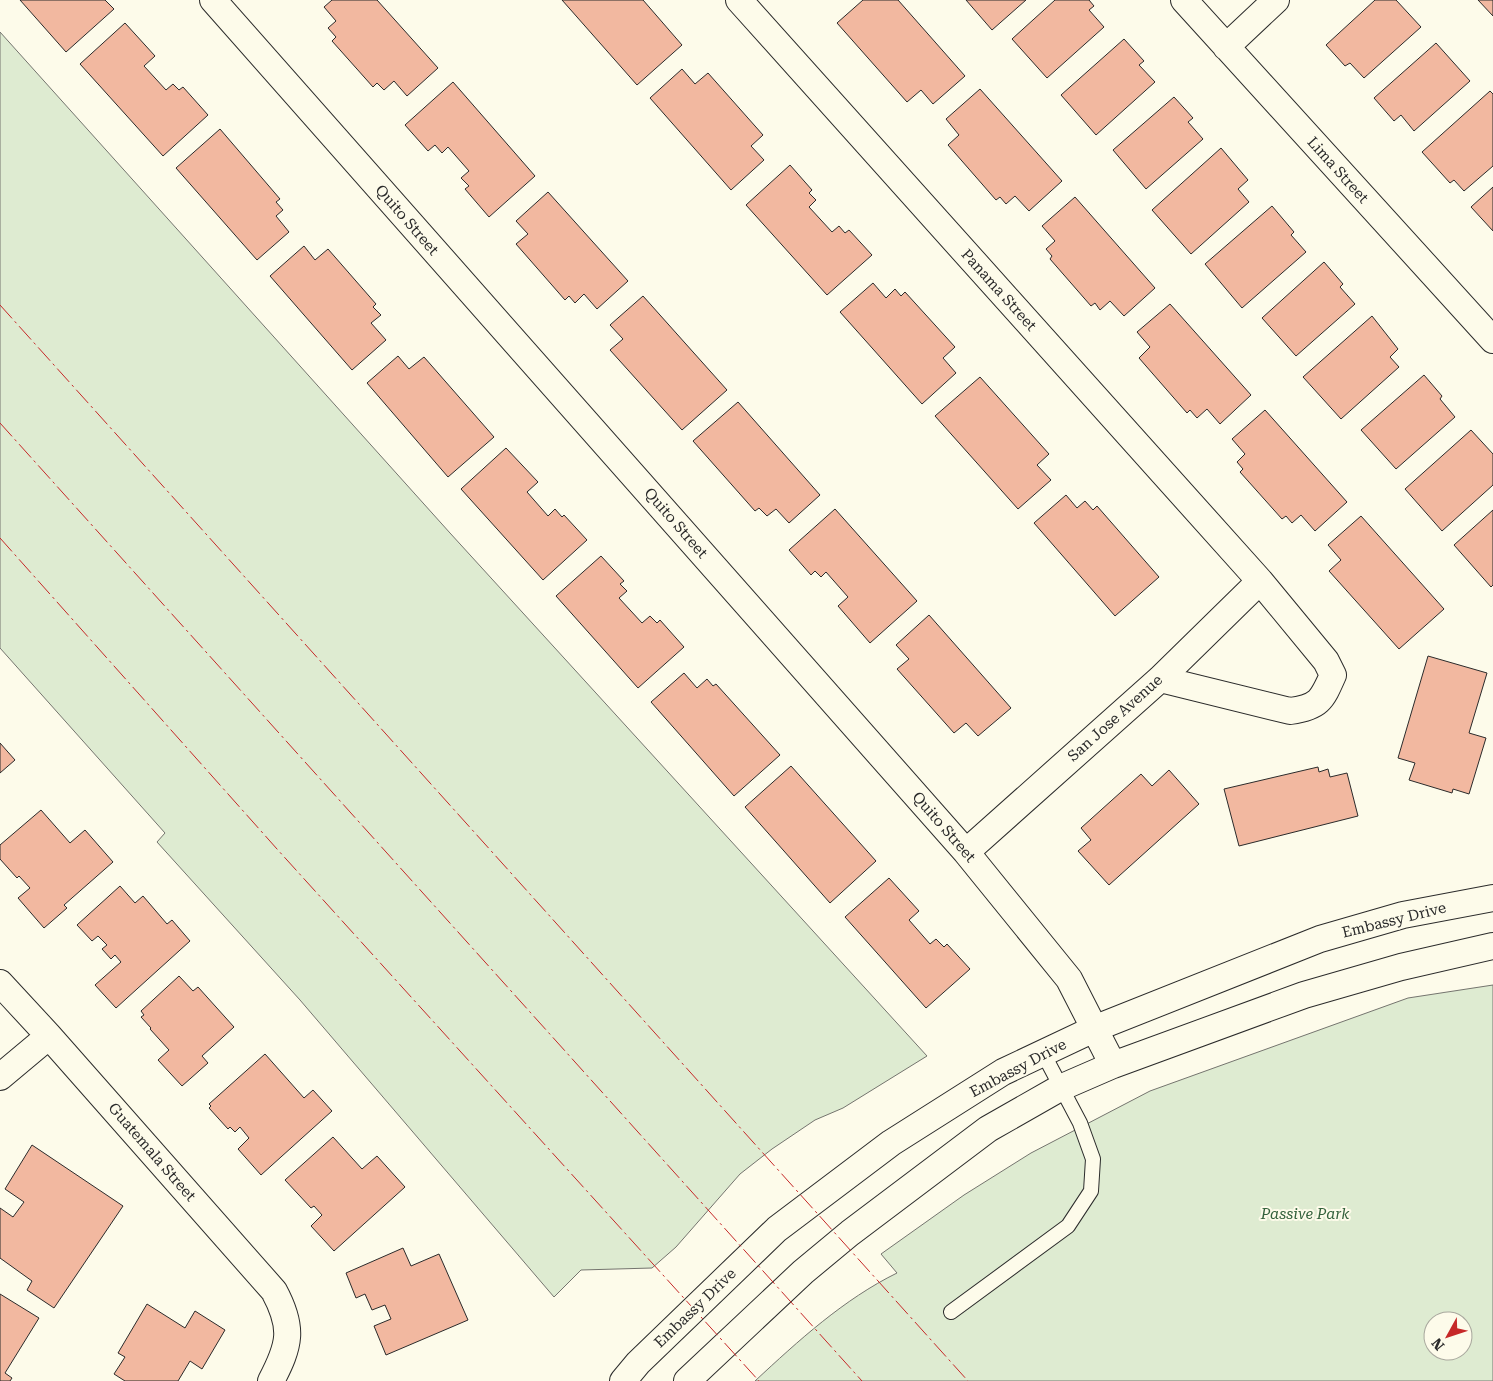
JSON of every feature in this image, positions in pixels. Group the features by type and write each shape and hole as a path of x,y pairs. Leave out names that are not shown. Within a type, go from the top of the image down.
{"street":[{"name":"Quito Street","path":"213,0 966,852 1070,979 1113,1065"},
{"name":"Panama Street","path":"738,0 1260,581 1326,661 1333,675 1323,698 1307,708 1290,711 1160,678"},
{"name":"Lima Street","path":"1184,0 1493,340"},
{"path":"1226,47 1276,0"},
{"name":"San Jose Avenue","path":"966,852 1160,678 1260,581"},
{"name":"Embassy Drive","path":"623,1381 645,1356 784,1224 891,1143 1003,1072 1096,1028 1320,939 1403,915 1493,898"},
{"path":"687,1381 803,1272 850,1233 988,1129 1060,1088 1113,1065 1304,996 1400,967 1493,946"},
{"name":"Guatemala Street","path":"0,983 274,1291 284,1310 289,1330 284,1356 271,1381"},
{"path":"0,1077 49,1036"}],"lane":[{"path":"952,1312 1068,1226 1090,1191 1093,1159 1080,1123 1043,1053"}],"green space":[{"path":"0,32 450,533 927,1056 843,1108 815,1120 772,1149 740,1174 676,1247 652,1268 581,1270 554,1297 300,1000 157,842 165,833 0,648"},
{"name":"Passive Park","path":"1493,985 1493,1381 755,1381 805,1336 840,1308 877,1283 897,1273 881,1254 964,1195 1031,1153 1150,1091 1408,998"}],"building":[{"path":"20,0 105,0 114,9 66,52"},
{"path":"332,0 377,0 438,68 407,96 394,81 384,90 377,83 373,87 332,41 336,37 328,28 336,21 324,7"},
{"path":"562,0 643,0 682,45 637,85"},
{"path":"863,0 898,0 965,76 933,104 921,90 907,102 837,23"},
{"path":"966,0 1026,0 992,30"},
{"path":"1055,0 1089,0 1094,6 1089,10 1104,27 1047,78 1012,39"},
{"path":"1375,0 1396,0 1421,27 1364,78 1350,63 1345,66 1326,45"},
{"path":"1478,0 1493,0 1493,16"},
{"path":"125,23 155,56 144,66 166,90 173,84 179,90 183,87 208,115 163,156 80,64"},
{"path":"1124,39 1144,61 1139,65 1155,82 1096,135 1061,95"},
{"path":"1436,43 1470,81 1414,131 1401,115 1394,121 1374,98"},
{"path":"682,69 695,84 708,73 763,135 751,146 764,160 731,190 650,98"},
{"path":"453,82 535,176 489,217 465,189 469,186 461,178 469,171 448,147 442,153 435,145 428,151 405,125"},
{"path":"980,89 1062,181 1029,211 1015,196 1006,204 1000,197 996,200 948,145 959,135 946,119"},
{"path":"1490,91 1493,94 1493,166 1464,191 1454,180 1450,183 1422,152"},
{"path":"1174,97 1193,118 1188,122 1203,139 1146,189 1113,150"},
{"path":"220,129 280,199 276,202 283,210 276,216 289,232 257,260 176,168"},
{"path":"1221,148 1248,180 1238,189 1249,202 1191,254 1152,210"},
{"path":"790,165 812,190 809,193 816,200 809,207 832,232 839,226 845,233 849,230 872,255 827,295 746,205"},
{"path":"1493,187 1493,231 1471,207"},
{"path":"548,192 628,281 597,309 584,294 575,303 569,296 565,300 516,244 528,234 516,221"},
{"path":"1075,197 1155,288 1124,316 1110,301 1100,310 1095,303 1091,306 1050,259 1052,256 1046,249 1055,241 1042,226"},
{"path":"1272,206 1294,232 1291,235 1306,252 1242,308 1205,264"},
{"path":"304,246 315,260 328,249 376,304 373,307 381,315 371,323 386,340 352,370 270,276"},
{"path":"1324,262 1343,284 1340,287 1355,304 1296,356 1262,318"},
{"path":"873,283 886,298 895,289 901,296 905,292 955,347 943,358 956,373 922,404 840,312"},
{"path":"643,296 727,390 682,430 610,350 623,339 610,325"},
{"path":"1170,304 1251,395 1220,424 1207,409 1197,418 1190,410 1187,413 1139,358 1150,347 1137,332"},
{"path":"1372,316 1398,349 1390,357 1399,367 1341,419 1303,377"},
{"path":"398,356 409,369 424,357 494,437 448,477 367,383"},
{"path":"1424,375 1442,396 1440,399 1455,417 1396,469 1361,430"},
{"path":"980,377 1049,454 1037,465 1051,480 1018,509 935,416"},
{"path":"738,402 820,495 789,523 776,509 767,516 759,508 755,511 693,441"},
{"path":"1265,410 1347,502 1315,531 1301,515 1292,523 1286,516 1282,519 1240,472 1243,469 1237,462 1245,454 1232,439"},
{"path":"1471,430 1493,454 1493,485 1442,531 1405,489"},
{"path":"506,448 538,482 527,492 548,516 555,509 562,517 564,515 587,540 543,580 461,489"},
{"path":"1066,495 1077,508 1085,501 1093,510 1097,506 1159,577 1115,616 1034,523"},
{"path":"835,509 917,601 870,643 838,606 848,597 826,572 821,577 815,571 811,575 789,550"},
{"path":"1493,510 1493,585 1491,587 1454,545"},
{"path":"1361,516 1444,609 1399,649 1329,571 1341,560 1328,545"},
{"path":"601,556 624,581 620,584 627,591 619,598 642,623 650,616 657,623 660,620 684,647 638,688 556,596"},
{"path":"929,615 1011,708 978,736 966,723 954,733 897,669 909,659 896,645"},
{"path":"1428,656 1487,673 1469,733 1486,738 1469,794 1453,789 1452,793 1409,780 1415,763 1398,758"},
{"path":"684,673 697,688 707,679 713,686 716,684 780,755 734,796 651,702"},
{"path":"0,743 15,760 0,773"},
{"path":"791,766 876,861 830,903 745,807"},
{"path":"1318,767 1319,772 1328,769 1330,777 1347,773 1358,816 1239,846 1224,789"},
{"path":"1169,770 1199,804 1109,885 1078,851 1091,840 1081,828 1141,774 1152,786"},
{"path":"41,810 70,843 85,830 113,862 64,905 67,908 44,928 18,898 30,888 19,876 17,878 0,859 0,845"},
{"path":"889,878 919,911 909,920 930,944 936,939 944,947 947,944 970,969 926,1008 845,917"},
{"path":"120,886 135,903 143,896 167,924 172,920 190,941 116,1008 95,985 121,962 115,955 111,959 102,949 107,945 98,936 92,941 77,925"},
{"path":"179,976 193,991 198,987 234,1027 202,1056 208,1063 182,1086 158,1060 169,1050 141,1017 144,1015 141,1011"},
{"path":"265,1054 304,1098 313,1090 332,1111 261,1175 238,1149 249,1138 240,1127 235,1132 230,1127 228,1129 209,1108 211,1106 209,1104"},
{"path":"333,1137 362,1169 377,1156 405,1187 334,1251 311,1226 322,1215 314,1206 311,1208 285,1180"},
{"path":"32,1145 123,1206 54,1308 27,1290 32,1281 0,1258 0,1208 13,1217 24,1202 5,1189"},
{"path":"403,1248 411,1266 439,1254 468,1320 386,1355 374,1326 391,1319 385,1305 372,1310 365,1294 356,1298 346,1273"},
{"path":"0,1294 39,1318 5,1373 12,1378 10,1381 0,1381"},
{"path":"147,1304 185,1328 195,1311 225,1330 202,1369 190,1361 178,1381 125,1381 114,1374 125,1357 118,1353"}],"power":[{"path":"0,305 968,1381"},
{"path":"0,423 862,1381"},
{"path":"0,538 277,849 759,1381"}]}
